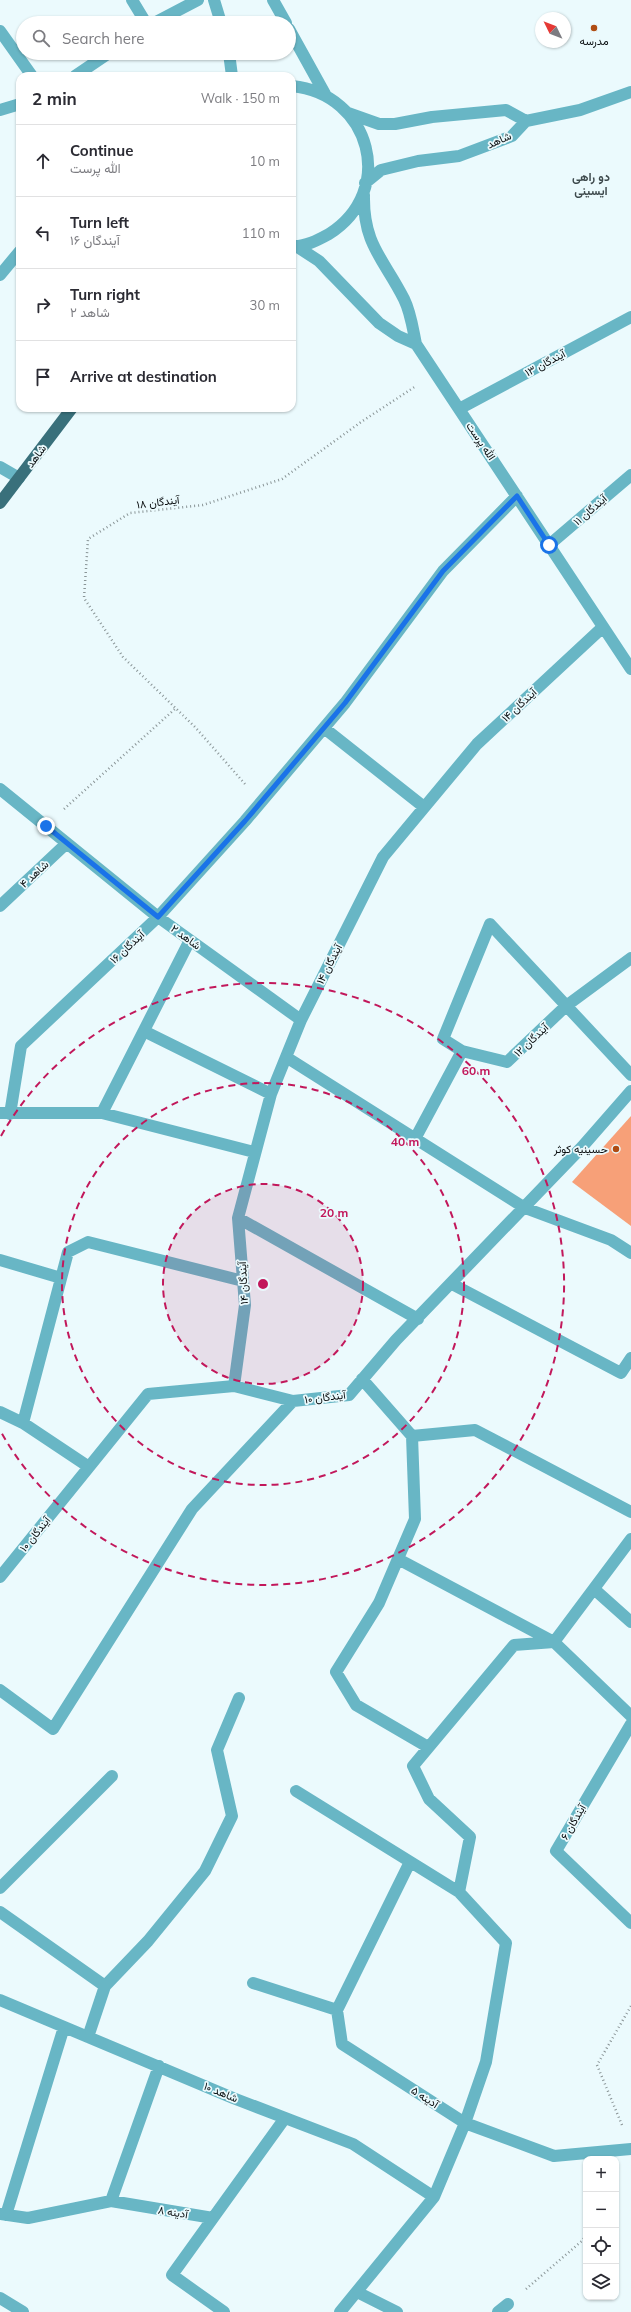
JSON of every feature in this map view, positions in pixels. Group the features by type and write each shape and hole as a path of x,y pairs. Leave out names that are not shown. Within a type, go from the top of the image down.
{"main road":[{"name":"شاهد","path":"0,504 69,412"}],"street":[{"path":"132,0 142,16"},
{"path":"167,16 198,0"},
{"path":"214,0 219,16"},
{"path":"273,0 282,16"},
{"path":"0,31 16,54"},
{"path":"296,42 325,94"},
{"path":"21,60 29,72"},
{"path":"81,72 98,60"},
{"path":"230,60 231,72"},
{"path":"296,86 306,87 325,94 342,106 355,122 365,144 368,167 363,215 367,232 374,250 405,300 416,344"},
{"path":"348,113 379,124 395,124 432,117 506,110 526,121 580,110 631,92"},
{"path":"0,110 16,105"},
{"name":"شاهد","path":"365,186 381,170 418,161 458,156 493,144 512,136 526,121"},
{"path":"296,246 318,240 338,228 354,211 365,186"},
{"path":"296,247 320,261 379,322 398,336 416,344"},
{"path":"0,275 16,256"},
{"name":"آیندگان ۱۳","path":"459,409 631,317"},
{"name":"الله پرست","path":"416,344 631,669"},
{"path":"0,467 19,478"},
{"name":"آیندگان ۱۱","path":"549,545 631,475"},
{"name":"آیندگان ۱۶","path":"5,1114 21,1046 158,917 261,803 345,703 443,571 517,496"},
{"name":"آیندگان ۱۴","path":"234,1386 245,1305 238,1218 254,1152 271,1094 301,1020 383,857 477,744 603,627"},
{"path":"324,728 424,807"},
{"name":"شاهد ۲","path":"0,789 158,917 301,1020"},
{"name":"شاهد ۴","path":"0,906 67,843"},
{"path":"416,1137 462,1051 443,1039 490,924 631,1075"},
{"path":"102,1113 190,940"},
{"name":"آیندگان ۱۲","path":"462,1051 507,1062 566,1006 631,958"},
{"path":"144,1031 271,1094"},
{"path":"286,1057 416,1137 525,1208 611,1240 631,1253"},
{"name":"آیندگان ۱۰","path":"0,1577 148,1394 234,1386 293,1401 349,1395 418,1319 525,1208 631,1091"},
{"path":"5,1114 102,1113 254,1152"},
{"path":"238,1218 418,1319"},
{"path":"23,1423 68,1252 88,1242 243,1281"},
{"path":"0,1260 61,1278"},
{"path":"452,1284 621,1373 631,1358"},
{"path":"362,1380 412,1436 414,1519 379,1603 336,1672 356,1705 428,1747"},
{"path":"0,1690 53,1729 192,1509 293,1401"},
{"path":"0,1412 23,1423 90,1466"},
{"path":"412,1436 475,1430 631,1512"},
{"path":"459,1892 470,1837 429,1799 413,1766 514,1645 554,1642 631,1539"},
{"path":"398,1559 554,1642 631,1716"},
{"path":"594,1589 631,1622"},
{"path":"88,2037 106,1986 148,1941 205,1871 232,1816 217,1750 239,1698"},
{"name":"آیندگان ۶","path":"631,1724 556,1851 631,1923"},
{"path":"0,1888 112,1776"},
{"path":"296,1791 459,1892 506,1943 486,2062 465,2123 434,2198 340,2312"},
{"path":"253,1983 337,2010 410,1862"},
{"path":"0,1912 106,1986"},
{"name":"شاهد ۱۰","path":"0,2000 285,2118 353,2144 434,2198"},
{"name":"آدینه ۵","path":"337,2010 342,2044 465,2123 554,2156 631,2149"},
{"path":"3,2214 64,2027"},
{"path":"111,2202 159,2066"},
{"path":"224,2312 172,2276 285,2118"},
{"name":"آدینه ۸","path":"3,2214 28,2218 111,2202 213,2218"},
{"path":"357,2292 397,2312"},
{"path":"0,2298 23,2312"},
{"path":"498,2312 508,2304"}],"path":[{"name":"آیندگان ۱۸","path":"261,803 176,707 123,657 84,598 88,539 130,513 204,505 282,479 361,422 436,374"},
{"path":"46,826 176,707"},
{"path":"622,2127 597,2066 631,2006"},
{"path":"508,2304 583,2240"}],"building":[{"name":"حسینیه کوثر","path":"631,1116 631,1226 572,1182"}],"place":[{"name":"مدرسه","path":"594,28"},
{"name":"حسینیه کوثر","path":"616,1149"}],"district":[{"name":"دو راهی ایسینی","path":"591,184"}],"route":[{"path":"46,826 158,917 245,821 345,703 443,571 517,496 549,545"}]}
